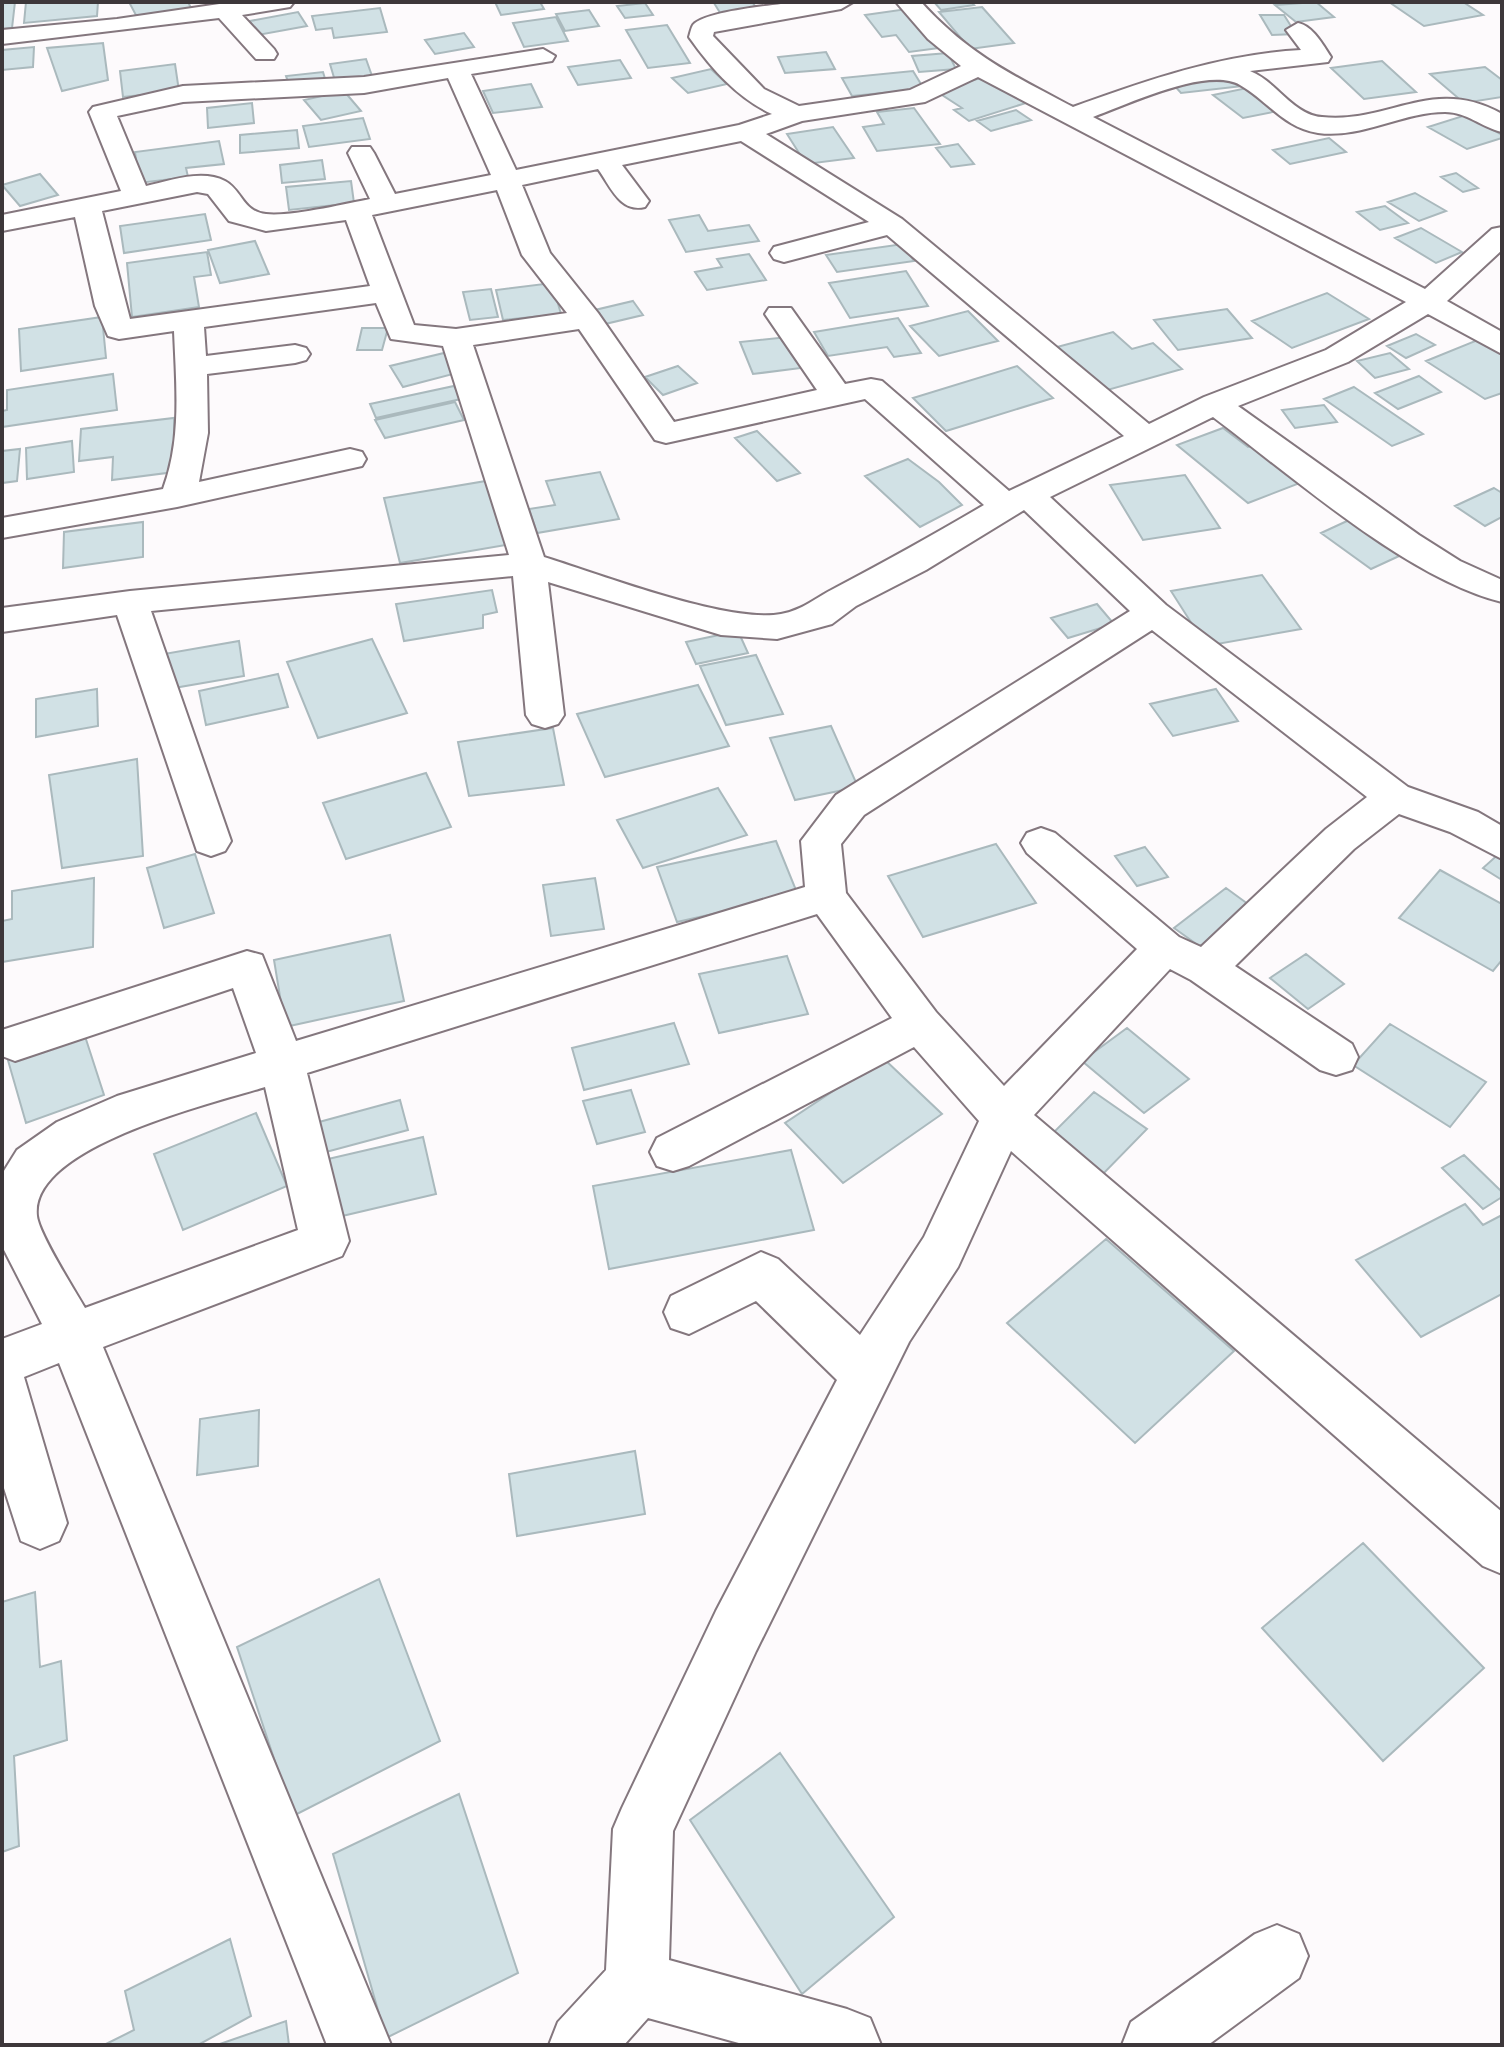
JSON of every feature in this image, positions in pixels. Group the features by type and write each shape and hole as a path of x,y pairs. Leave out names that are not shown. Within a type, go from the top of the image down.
{"street":[{"path":"111,2 117,26"},
{"path":"2,37 227,13 282,2"},
{"path":"798,114 776,109 757,99 701,37 703,28 729,20 841,2"},
{"path":"908,2 937,34 978,67 1428,302 1502,345"},
{"path":"227,13 265,54"},
{"path":"1074,115 1147,91 1158,83 1274,59 1319,57 1298,30"},
{"path":"136,195 102,112 183,94 364,85 543,56"},
{"path":"2,223 197,184 217,187 239,215 266,223 356,210 745,132 798,114 916,97 978,67"},
{"path":"456,69 506,178 536,255 587,319 666,433 835,393 871,388 1017,500 1153,613 1394,797 1464,822 1502,844"},
{"path":"1222,70 1244,77 1290,111 1317,125 1433,105 1465,106 1502,124"},
{"path":"745,132 892,225 1147,439"},
{"path":"361,153 386,204"},
{"path":"604,159 635,201"},
{"path":"87,208 110,306 119,330 386,293"},
{"path":"356,210 402,333 456,338 587,319"},
{"path":"784,253 892,225"},
{"path":"2,620 130,602 529,564 721,623 777,627 819,616 843,598 914,562 1017,500 1215,404 1337,356 1428,302 1502,235"},
{"path":"780,314 835,393"},
{"path":"177,497 184,480 192,433 189,320"},
{"path":"456,338 529,564 545,715"},
{"path":"190,367 295,354"},
{"path":"1215,404 1445,570 1492,592 1502,591"},
{"path":"2,528 177,497 350,459"},
{"path":"130,602 211,841"},
{"path":"1153,613 850,805 821,841 826,896 920,1024 1004,1117 1502,1547"},
{"path":"1206,968 1340,839 1394,797"},
{"path":"1041,843 1164,948 1206,968 1336,1057"},
{"path":"359,2045 73,1335 13,1220 8,1196 34,1164 73,1136 133,1109 826,896"},
{"path":"581,2045 637,1983 643,1829 736,1631 891,1326 941,1252 1004,1117 1164,948"},
{"path":"2,1362 325,1241 282,1064 247,967 15,1043"},
{"path":"673,1152 920,1024"},
{"path":"689,1312 761,1274 868,1376"},
{"path":"2,1385 40,1523"},
{"path":"1154,2045 1277,1956"},
{"path":"637,1983 847,2041 849,2045"}],"building":[{"path":"15,2 12,28 2,29 2,3"},
{"path":"26,2 98,2 97,16 24,23"},
{"path":"129,2 188,2 192,10 138,19"},
{"path":"495,2 540,2 544,9 501,15"},
{"path":"752,2 759,11 722,16 714,3"},
{"path":"934,2 971,2 974,5 941,10"},
{"path":"1316,2 1334,17 1296,22 1275,5"},
{"path":"1389,2 1463,2 1483,15 1424,26"},
{"path":"645,3 653,15 625,18 617,6"},
{"path":"982,7 1014,43 970,49 939,12"},
{"path":"380,8 387,32 334,38 332,28 316,30 312,16"},
{"path":"907,9 939,48 909,52 896,35 882,37 865,15"},
{"path":"589,10 599,26 565,31 556,14"},
{"path":"298,12 307,26 258,35 250,21"},
{"path":"1260,15 1284,15 1296,34 1272,35"},
{"path":"556,17 568,41 524,47 513,23"},
{"path":"667,25 690,63 648,68 626,30"},
{"path":"464,33 474,47 435,54 425,40"},
{"path":"103,43 108,80 62,91 47,48"},
{"path":"34,47 33,67 2,70 2,50"},
{"path":"826,52 835,69 785,73 778,57"},
{"path":"948,53 956,69 919,72 912,56"},
{"path":"366,59 372,76 335,81 330,64"},
{"path":"620,60 631,78 578,85 568,67"},
{"path":"1382,61 1416,92 1364,99 1331,68"},
{"path":"175,64 179,91 123,97 120,71"},
{"path":"1485,67 1502,80 1502,97 1464,103 1430,74"},
{"path":"711,69 727,84 688,93 672,78"},
{"path":"913,71 924,89 852,96 842,78"},
{"path":"323,72 326,82 290,87 286,76"},
{"path":"1233,75 1243,86 1181,93 1172,83"},
{"path":"984,77 1026,103 969,121 954,110 962,108 936,91"},
{"path":"531,84 542,107 493,113 483,91"},
{"path":"1252,87 1283,110 1243,118 1213,95"},
{"path":"344,91 361,111 321,120 304,100"},
{"path":"252,103 254,123 208,128 207,108"},
{"path":"914,108 940,144 877,151 863,127 884,124 877,112"},
{"path":"1016,110 1031,120 991,131 977,121"},
{"path":"1466,115 1502,135 1502,138 1467,149 1428,127"},
{"path":"363,118 370,139 309,147 303,126"},
{"path":"833,127 854,158 806,164 787,134"},
{"path":"297,130 299,148 240,153 240,135"},
{"path":"1329,138 1346,152 1290,164 1273,150"},
{"path":"219,141 224,164 186,168 188,177 139,183 135,152"},
{"path":"958,144 974,164 951,167 936,148"},
{"path":"322,160 325,179 282,183 280,165"},
{"path":"1456,173 1478,188 1463,192 1441,177"},
{"path":"40,174 58,195 20,206 2,185"},
{"path":"351,181 354,203 289,210 286,187"},
{"path":"1415,193 1446,211 1419,221 1388,202"},
{"path":"1385,206 1408,223 1380,230 1357,212"},
{"path":"205,214 211,240 124,253 120,226"},
{"path":"699,215 708,231 749,225 759,241 686,252 669,220"},
{"path":"1421,228 1462,252 1436,263 1395,238"},
{"path":"255,241 269,274 220,283 208,250"},
{"path":"903,244 914,261 837,272 826,255"},
{"path":"207,252 211,275 194,277 199,307 132,317 127,263"},
{"path":"749,254 766,280 707,290 695,272 722,267 717,259"},
{"path":"906,271 928,306 850,318 829,283"},
{"path":"552,283 561,314 503,320 496,290"},
{"path":"491,289 498,317 470,320 463,292"},
{"path":"1327,293 1369,319 1292,348 1252,321"},
{"path":"633,301 643,315 605,324 595,310"},
{"path":"1227,309 1252,338 1178,350 1154,320"},
{"path":"968,311 998,341 939,356 910,326"},
{"path":"102,317 106,358 21,371 19,329"},
{"path":"898,318 921,353 894,357 887,347 828,356 814,332"},
{"path":"362,328 388,328 382,350 357,350"},
{"path":"1113,332 1132,349 1153,343 1182,369 1104,391 1057,347"},
{"path":"1416,334 1435,345 1406,358 1387,346"},
{"path":"788,337 801,368 753,374 740,342"},
{"path":"1480,339 1502,353 1502,393 1485,399 1426,361"},
{"path":"444,353 457,373 403,387 390,366"},
{"path":"1390,353 1409,369 1375,378 1357,361"},
{"path":"678,366 697,383 663,395 645,377"},
{"path":"1017,366 1053,398 946,431 913,398"},
{"path":"113,374 117,410 2,427 2,411 7,410 7,390"},
{"path":"1419,376 1441,392 1398,409 1375,393"},
{"path":"454,386 461,399 376,418 370,404"},
{"path":"1354,387 1423,434 1392,446 1324,399"},
{"path":"455,402 464,420 385,438 375,420"},
{"path":"1324,405 1337,422 1295,428 1282,410"},
{"path":"174,418 174,472 112,480 113,457 79,461 81,429"},
{"path":"1223,428 1248,447 1257,444 1305,481 1248,503 1177,445"},
{"path":"757,431 800,473 777,481 735,438"},
{"path":"72,441 74,472 27,479 26,448"},
{"path":"20,449 17,481 2,483 2,451"},
{"path":"908,459 939,482 962,505 920,527 865,476"},
{"path":"600,472 619,519 537,533 529,509 555,505 546,481"},
{"path":"1185,475 1220,528 1143,540 1110,485"},
{"path":"492,480 512,544 400,563 384,498"},
{"path":"1494,488 1502,493 1502,517 1485,526 1455,506"},
{"path":"1360,515 1410,551 1371,569 1321,533"},
{"path":"143,522 143,557 63,568 64,532"},
{"path":"1262,575 1301,629 1206,646 1171,591"},
{"path":"492,590 497,612 483,615 483,628 404,641 396,604"},
{"path":"1097,604 1114,624 1068,638 1051,618"},
{"path":"738,631 748,653 696,664 686,642"},
{"path":"372,639 407,713 318,738 287,662"},
{"path":"239,641 244,676 168,689 164,654"},
{"path":"756,655 783,714 726,725 700,666"},
{"path":"278,674 288,707 206,725 199,691"},
{"path":"698,685 729,746 605,777 577,714"},
{"path":"97,689 98,726 36,737 36,699"},
{"path":"1216,689 1238,721 1173,736 1150,704"},
{"path":"831,726 858,787 795,800 770,738"},
{"path":"553,728 564,785 469,796 458,742"},
{"path":"137,759 143,856 62,868 49,775"},
{"path":"426,773 451,827 346,859 323,803"},
{"path":"718,788 747,835 643,868 617,820"},
{"path":"776,841 798,895 677,922 657,867"},
{"path":"996,844 1036,903 923,937 888,876"},
{"path":"1145,847 1168,877 1137,886 1115,856"},
{"path":"1502,851 1502,880 1483,868"},
{"path":"195,854 214,913 164,928 147,868"},
{"path":"1440,870 1502,904 1502,960 1493,971 1399,918"},
{"path":"94,878 93,947 2,962 2,921 12,919 12,891"},
{"path":"595,878 604,929 551,936 543,885"},
{"path":"1226,888 1252,907 1202,948 1174,928"},
{"path":"390,935 404,1001 285,1027 274,960"},
{"path":"1306,954 1344,984 1308,1009 1270,978"},
{"path":"787,956 808,1014 719,1033 699,974"},
{"path":"674,1023 689,1064 584,1090 572,1048"},
{"path":"1390,1024 1486,1082 1450,1127 1353,1065"},
{"path":"1127,1028 1189,1079 1144,1113 1082,1061"},
{"path":"83,1030 104,1095 26,1123 7,1057"},
{"path":"883,1058 942,1114 843,1183 785,1123"},
{"path":"631,1090 645,1132 597,1144 583,1101"},
{"path":"1094,1092 1147,1129 1101,1176 1048,1138"},
{"path":"400,1100 408,1130 326,1152 319,1122"},
{"path":"256,1113 287,1186 183,1230 154,1154"},
{"path":"423,1137 436,1194 338,1217 328,1159"},
{"path":"791,1150 814,1230 609,1269 593,1186"},
{"path":"1464,1155 1502,1192 1502,1197 1483,1209 1442,1168"},
{"path":"1465,1204 1483,1225 1502,1215 1502,1294 1421,1337 1356,1260"},
{"path":"1106,1239 1234,1351 1135,1443 1007,1323"},
{"path":"259,1410 258,1466 197,1475 200,1419"},
{"path":"635,1451 645,1514 517,1536 509,1474"},
{"path":"1363,1543 1484,1668 1383,1761 1262,1628"},
{"path":"379,1579 440,1741 293,1816 237,1647"},
{"path":"35,1592 40,1667 61,1661 67,1740 14,1756 19,1846 2,1852 2,1602"},
{"path":"780,1753 894,1917 802,1994 690,1820"},
{"path":"459,1794 518,1973 386,2038 333,1854"},
{"path":"230,1939 251,2016 198,2045 104,2045 134,2030 125,1991"},
{"path":"286,2021 289,2045 217,2045"}]}
